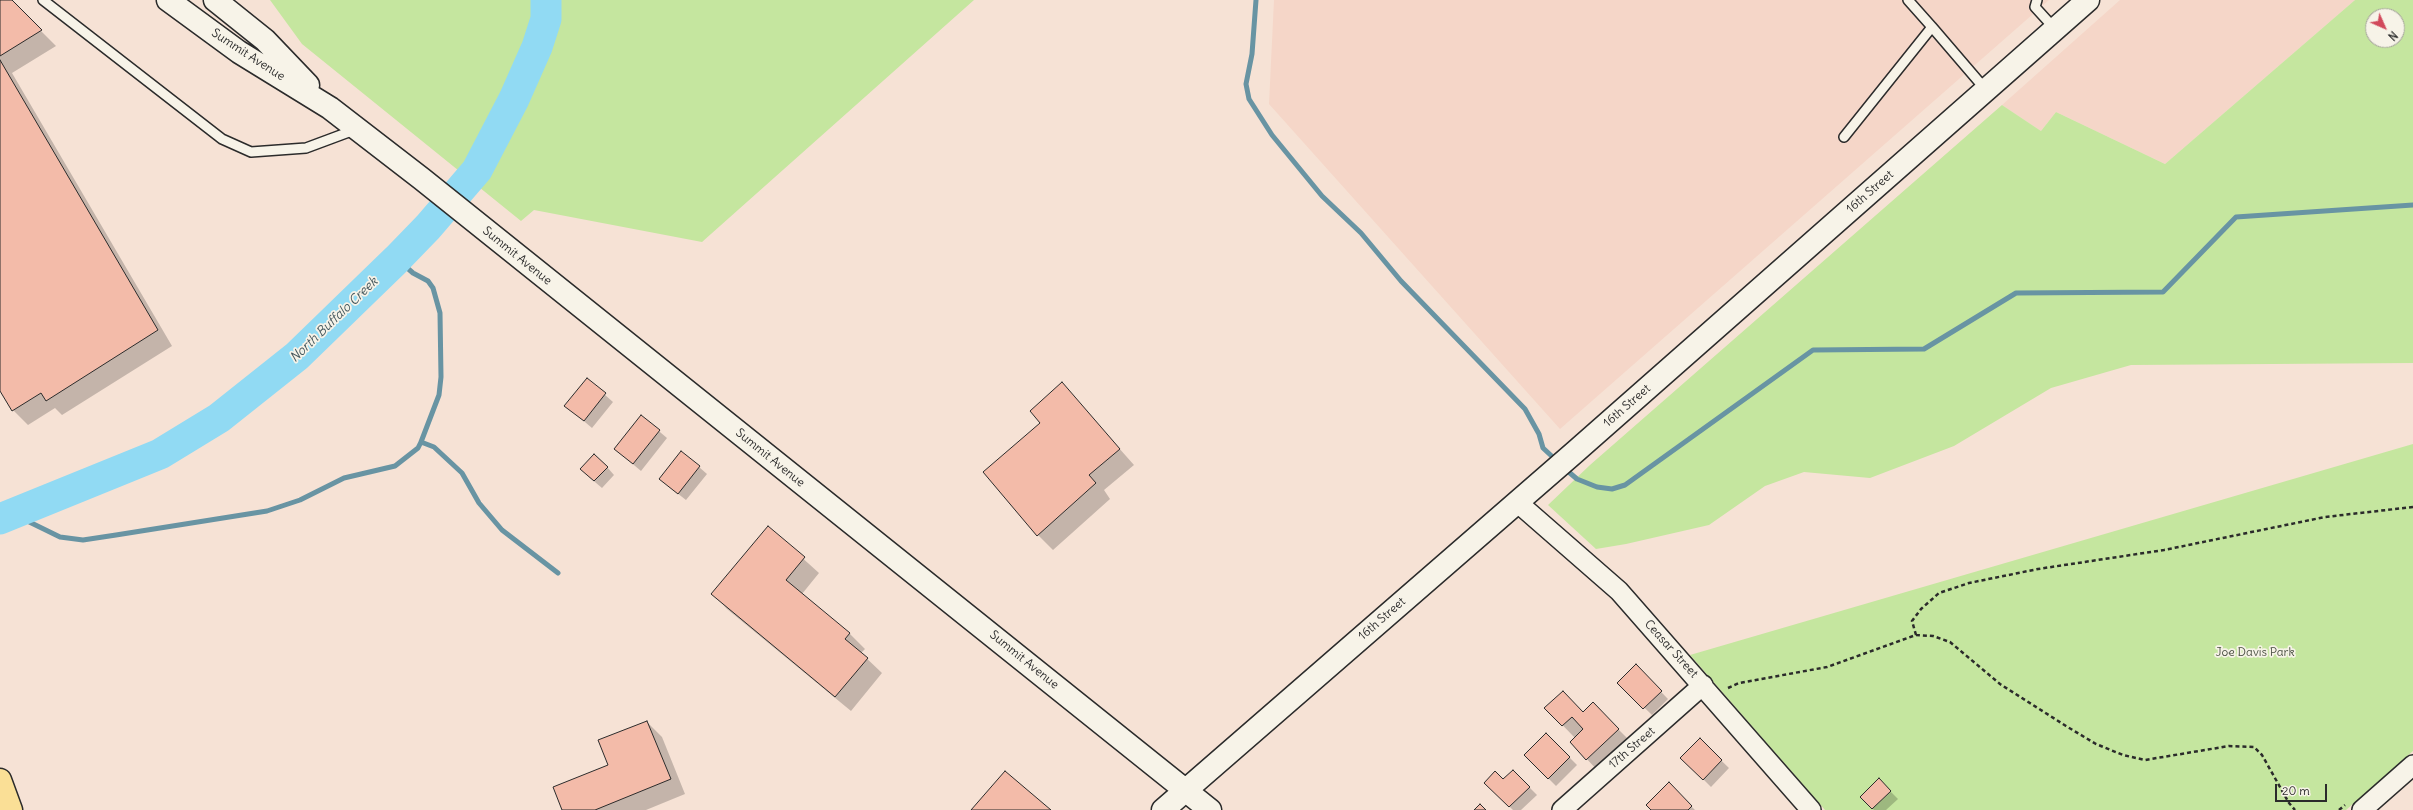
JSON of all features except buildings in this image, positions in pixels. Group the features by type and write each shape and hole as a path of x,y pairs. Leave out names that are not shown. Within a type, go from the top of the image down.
{"highway":[{"path":"0,780 11,810"}],"main road":[{"name":"Summit Avenue","path":"168,0 239,52 330,108 358,129 1186,789 1210,810"},
{"name":"Summit Avenue","path":"215,0 265,40 330,108"},
{"name":"16th Street","path":"1164,810 1186,789 1539,484 2088,0"}],"street":[{"name":"Ceasar Street","path":"1517,502 1619,591 1811,810"},
{"name":"17th Street","path":"1562,810 1703,685"},
{"path":"2362,810 2413,765"}],"lane":[{"path":"43,0 222,139 259,152 306,148 358,129"},
{"path":"1908,0 1986,90"},
{"path":"2037,0 2035,7 2055,29"},
{"path":"1844,137 1932,27"}],"path":[{"path":"1916,635 1912,621 1921,609 1939,593 1969,583 2038,569 2164,550 2325,517 2413,507"},
{"path":"1725,690 1739,683 1827,667 1916,635 1934,636 1950,642 2000,684 2090,740 2123,755 2145,760 2229,746 2254,747 2262,755 2289,803 2295,810"}],"shaded area":[{"path":"1274,0 2049,0 1560,429 1269,104"},
{"path":"2120,0 2355,0 2165,164 2056,112 2041,131 2002,105"}],"green space":[{"path":"270,0 974,0 702,242 534,210 521,221 302,44"},
{"path":"2355,0 2413,0 2413,363 2131,365 2051,388 1954,446 1870,478 1804,472 1765,486 1709,525 1626,544 1596,549 1548,505 1590,465 2002,105 2041,131 2056,112 2165,164"},
{"name":"Joe Davis Park","path":"2413,444 2413,751 2346,810 1825,810 1690,655"}],"waterway":[{"name":"North Buffalo Creek","path":"0,519 160,454 219,418 297,356 428,227 477,170 514,99 537,47 546,19 546,0"},
{"path":"1256,0 1252,54 1246,84 1249,99 1272,135 1322,196 1361,233 1401,281 1525,409 1539,434 1543,448 1557,461"},
{"path":"1564,468 1577,479 1597,487 1612,489 1625,485 1813,350 1924,349 2016,293 2163,292 2236,217 2413,205"},
{"path":"13,514 60,537 83,540 267,511 300,500 344,478 395,466 418,448 439,395 441,377 440,313 433,288 428,281 413,273 397,259"},
{"path":"421,442 434,447 462,473 479,503 502,530 558,573"}]}
